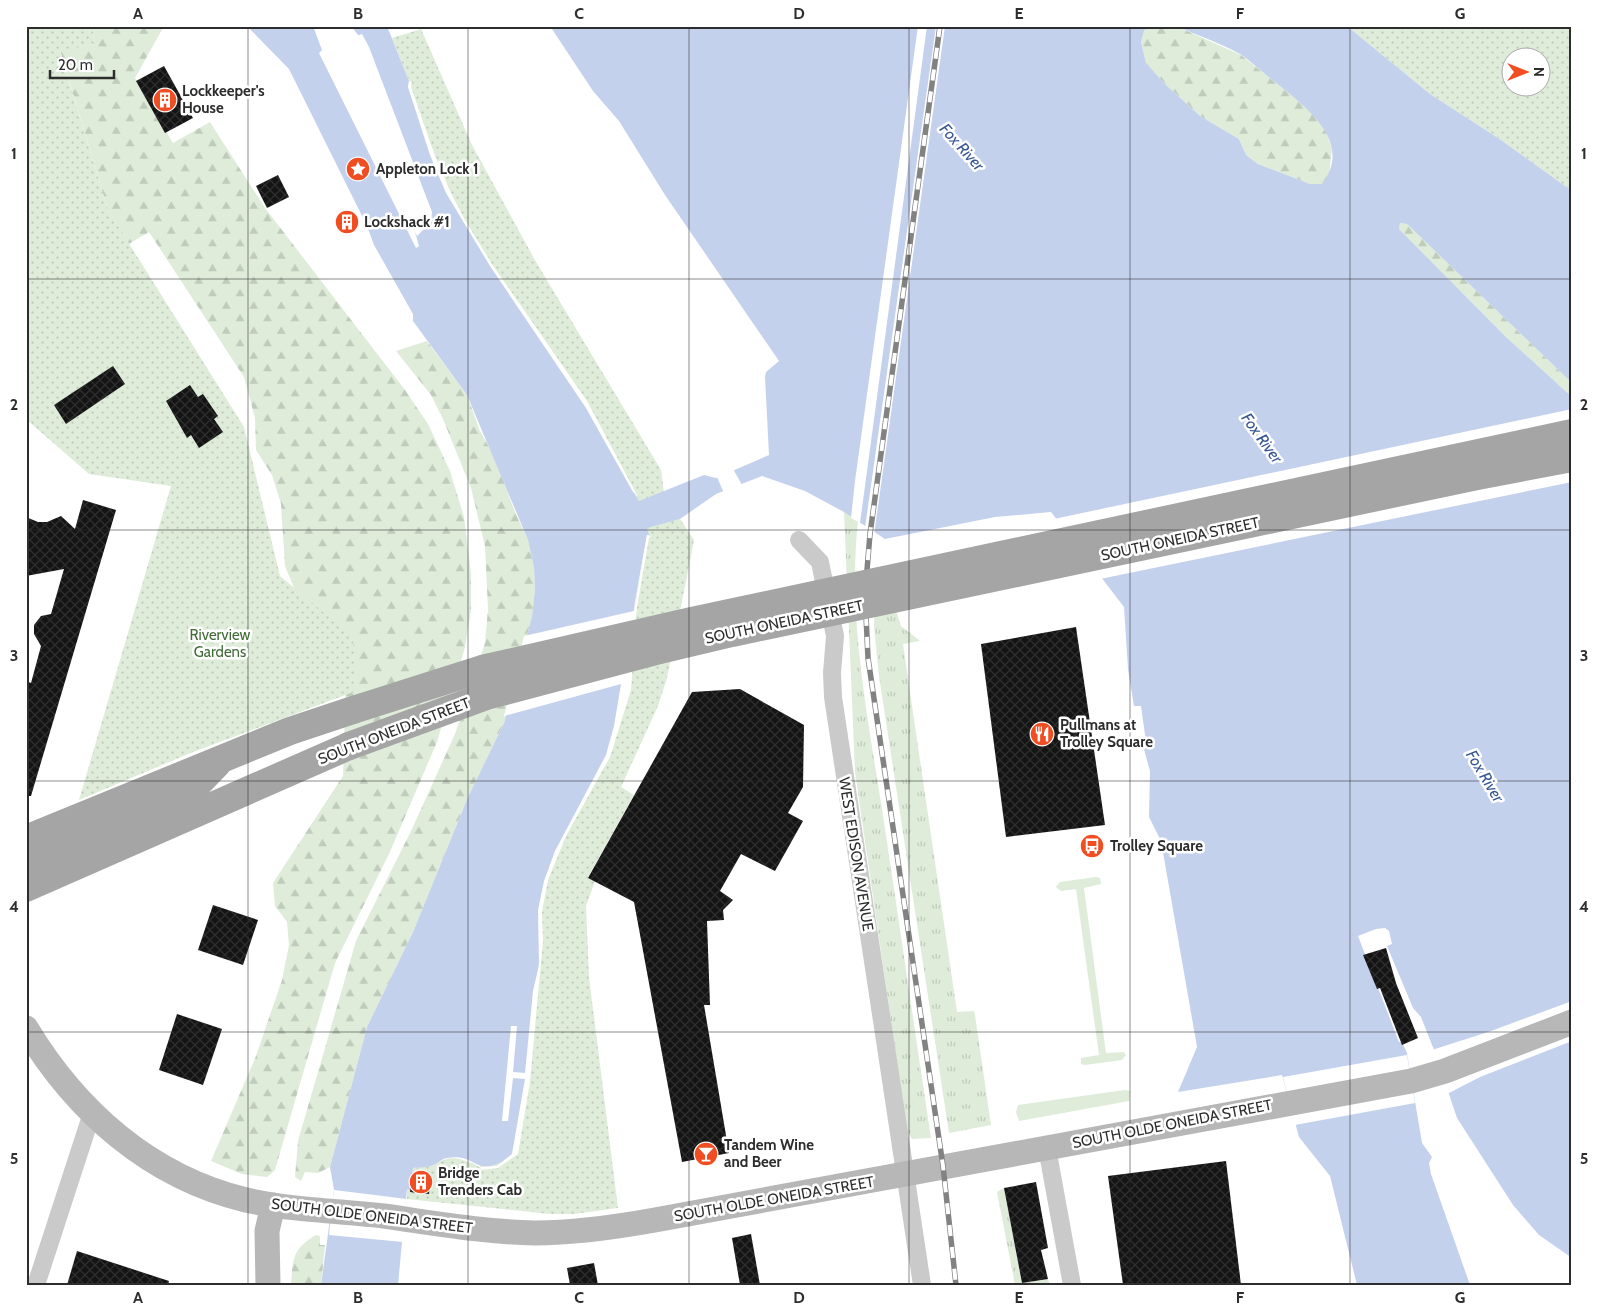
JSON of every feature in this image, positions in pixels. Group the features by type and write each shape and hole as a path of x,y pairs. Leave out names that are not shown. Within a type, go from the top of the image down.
{"main road":[{"name":"SOUTH ONEIDA STREET","path":"26,838 307,724 482,669 682,623 1572,433"},
{"name":"SOUTH ONEIDA STREET","path":"26,888 350,746 486,696 732,633 1468,478 1572,458"},
{"path":"26,864 56,849 187,795 224,757"}],"street":[{"name":"WEST EDISON AVENUE","path":"799,540 820,562 835,636 832,673 833,697 922,1285"},
{"name":"SOUTH OLDE ONEIDA STREET","path":"26,1028 56,1074 112,1133 159,1165 211,1191 273,1205 332,1210 483,1229 563,1232 640,1223 905,1176 1289,1102 1411,1081 1439,1073 1572,1022"},
{"path":"36,1285 92,1113"},
{"path":"1047,1148 1072,1285"},
{"path":"268,1285 267,1231 273,1205"}],"green space":[{"name":"Riverview Gardens","path":"26,26 93,26 94,44 60,51 108,210 244,427 280,576 353,637 356,691 193,752 79,800 171,486 89,474 26,419"},
{"path":"93,26 164,26 135,78 173,143 210,122 265,208 405,390 428,424 450,471 464,517 471,574 471,610 465,647 437,742 389,854 335,963 275,1170 267,1177 242,1174 211,1161 256,1056 282,980 289,945 287,922 275,906 273,883 343,776 347,650 295,590 285,566 281,504 272,475 256,450 255,418 244,377 149,232 129,244 108,210 60,50 94,44"},
{"path":"1158,26 1176,26 1241,55 1302,104 1324,126 1332,149 1329,175 1322,184 1310,184 1258,164 1246,155 1239,139 1200,116 1165,84 1146,63 1141,42 1143,30"},
{"path":"1347,26 1572,26 1572,191 1501,140 1430,94"},
{"path":"421,29 472,145 536,262 661,470 664,493 639,502 637,495 633,492 490,266 447,192 408,87 409,81 392,38"},
{"path":"1400,223 1407,224 1572,383 1572,397 1506,337 1399,229"},
{"path":"427,341 467,395 480,431 494,456 515,512 528,540 534,568 535,589 532,616 504,723 468,797 413,932 367,1027 330,1167 318,1173 305,1172 301,1181 295,1177 298,1141 356,941 412,829 455,734 485,643 488,609 485,546 471,488 443,419 431,395 396,351"},
{"path":"844,512 858,521 855,596 861,672 931,1138 912,1139 907,1131 855,772"},
{"path":"680,519 694,540 667,678 658,706 621,787 634,795 588,877 595,881 586,906 589,977 618,1208 574,1214 550,1214 407,1199 407,1189 410,1189 413,1168 452,1158 480,1167 546,880 634,607 648,535 647,527"},
{"path":"875,599 894,604 901,626 920,641 903,644 957,1012 974,1011 991,1125 949,1133 879,676 874,626"},
{"path":"1100,878 1101,884 1084,888 1106,1053 1124,1052 1126,1055 1122,1060 1085,1065 1081,1064 1081,1058 1099,1055 1076,889 1061,891 1056,887 1060,882"},
{"path":"1125,1090 1130,1091 1129,1101 1019,1121 1016,1112 1018,1105"},
{"path":"1004,1188 1022,1283 1048,1279 1050,1285 1015,1285 997,1192"},
{"path":"316,1235 320,1236 320,1245 325,1245 321,1285 291,1285 293,1261 298,1250"}],"water":[{"name":"Fox River","path":"247,26 313,26 322,50 319,53 416,248 419,246 415,232 428,224 426,198 362,40 351,26 387,26 409,81 408,87 433,157 463,221 585,403 639,501 704,475 716,478 769,455 765,377 766,372 779,361 665,195 619,121 593,91 550,26 1158,26 1144,30 1141,42 1146,63 1165,84 1200,116 1239,139 1246,155 1258,164 1310,184 1322,184 1330,169 1333,154 1329,140 1312,114 1240,54 1176,26 1347,26 1430,94 1501,140 1572,191 1572,383 1407,224 1400,223 1399,229 1506,337 1572,397 1572,1258 1539,1235 1513,1205 1457,1118 1421,1017 1413,1008 1387,946 1392,944 1389,931 1385,928 1376,929 1358,936 1399,1042 1402,1042 1407,1053 1422,1143 1432,1157 1429,1163 1431,1174 1470,1285 1357,1285 1330,1176 1299,1137 1282,1075 1178,1092 1197,1047 1161,841 1149,817 1150,771 1142,742 1146,742 1141,706 1134,706 1128,669 1124,607 1051,512 995,517 885,539 844,512 805,491 762,476 716,494 680,519 647,528 649,535 647,535 634,607 629,689 608,756 564,835 546,880 540,911 541,941 527,1082 516,1153 492,1166 484,1166 458,1157 445,1159 429,1167 413,1168 410,1190 407,1189 398,1285 321,1285 334,1190 330,1167 367,1027 413,932 468,797 504,723 532,616 535,589 534,568 528,540 467,395 413,321 413,314 374,245 367,226 289,69"}],"pier":[{"path":"918,26 927,26 860,523 851,518 855,481"},
{"path":"936,26 945,26 874,535 865,528"},
{"path":"362,34 369,47 432,212 431,222 417,236 414,230 425,222 427,214 424,199 388,108 356,36"},
{"path":"409,81 412,82 411,87 435,156 465,220 492,264 587,401 637,495 633,492 586,408 490,266 446,193 430,155 408,87"},
{"path":"1572,409 1572,482 1100,579 1054,519"},
{"path":"732,467 742,485 724,493 716,475"},
{"path":"647,535 651,536 649,538 637,607 631,690 610,757 566,836 548,880 542,912 543,941 530,1082 518,1154 498,1168 481,1170 480,1167 497,1166 512,1154 525,1079 513,1078 508,1121 502,1121 511,1026 517,1026 513,1072 525,1073 533,991 539,965 538,910 544,881 555,851 606,755 614,726 621,684 504,716 524,636 634,611"},
{"path":"1572,1001 1572,1041 1480,1077 1447,1094 1432,1050 1491,1031"},
{"path":"1407,1055 1415,1103 1295,1125 1283,1077"},
{"path":"334,1190 407,1199 403,1242 329,1235"}],"building":[{"name":"Lockkeeper's House","path":"164,66 193,118 165,133 136,81"},
{"path":"278,175 289,197 267,208 256,186"},
{"path":"113,366 125,384 66,424 54,405"},
{"path":"190,385 198,397 203,394 218,416 214,419 223,432 199,448 191,435 187,438 166,401"},
{"path":"83,500 116,510 31,796 26,796 26,681 31,683 41,646 34,634 34,625 41,616 51,614 64,569 26,576 26,517 38,522 47,522 61,516 75,529"},
{"name":"Pullmans at Trolley Square","path":"1076,627 1105,825 1006,837 981,644"},
{"path":"740,689 804,725 803,787 788,813 803,821 775,871 741,854 720,891 733,900 723,910 724,920 707,921 710,1005 704,1005 729,1153 682,1162 634,902 588,878 692,692"},
{"path":"213,905 258,920 243,965 198,950"},
{"path":"1386,948 1396,983 1418,1038 1402,1045 1380,988 1377,989 1363,955"},
{"path":"177,1014 222,1029 203,1085 159,1070"},
{"path":"1226,1161 1241,1285 1123,1285 1108,1176"},
{"name":"Bridge Trenders Cab","path":"412,1173 431,1175 429,1194 410,1192"},
{"path":"1036,1182 1048,1248 1041,1250 1048,1279 1022,1283 1004,1188"},
{"path":"751,1234 760,1285 740,1285 732,1238"},
{"path":"77,1251 169,1281 168,1285 67,1285"},
{"path":"594,1263 598,1285 570,1285 567,1268"}],"railway":[{"path":"940,26 870,534 865,594 868,658 943,1166 956,1285"}],"place":[{"name":"Lockkeeper's House","path":"165,100"},
{"name":"Appleton Lock 1","path":"358,169"},
{"name":"Lockshack #1","path":"347,222"},
{"name":"Pullmans at Trolley Square","path":"1042,734"},
{"name":"Trolley Square","path":"1092,846"},
{"name":"Tandem Wine and Beer","path":"706,1154"},
{"name":"Bridge Trenders Cab","path":"421,1182"}]}
